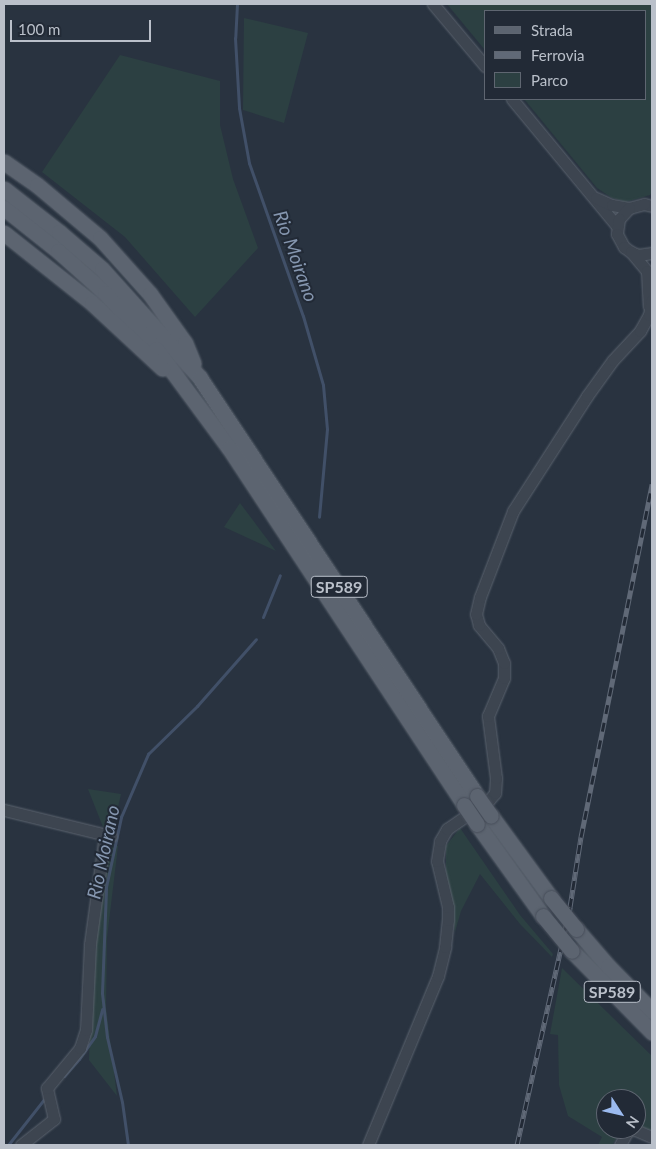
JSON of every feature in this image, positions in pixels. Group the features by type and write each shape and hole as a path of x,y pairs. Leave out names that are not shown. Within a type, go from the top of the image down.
{"main road":[{"path":"4,162 56,201 100,238 150,294 185,343 200,378"},
{"name":"SP589","path":"4,189 102,269 200,378 491,816 576,929 608,966 652,1011"},
{"name":"SP589","path":"4,208 58,251 105,294 156,348 192,396 300,554 464,805 543,916 572,951 652,1032"},
{"path":"4,233 92,304 192,396"}],"street":[{"path":"434,4 483,64"},
{"path":"513,100 617,226 619,241 647,271 649,315"},
{"path":"590,195 612,205 652,206"},
{"path":"617,226 624,213 652,196"},
{"path":"631,252 638,255 652,253"},
{"path":"368,1145 375,1123 438,976 445,947 448,908 437,861 440,841 447,829 489,800 495,793 495,769 488,716 504,678 504,663 498,648 479,625 476,614 480,597 513,511 587,396 613,360 640,331 649,315 652,300"},
{"path":"4,810 108,835 90,944 86,1030 80,1048 48,1093 54,1119 21,1145"}],"green space":[{"path":"447,4 652,4 652,192 650,195 626,202 612,198 597,188 525,100 646,100 646,10 483,10 483,48"},
{"path":"244,18 308,33 284,123 243,110"},
{"path":"120,55 220,81 220,125 233,179 258,248 195,317 125,237 42,172"},
{"path":"240,503 276,551 224,527"},
{"path":"88,789 121,794 113,829 103,827"},
{"path":"460,828 520,915 553,954 552,957 520,924 480,874 461,911 455,932 446,877 446,846"},
{"path":"108,841 118,846 107,938 106,1007 117,1096 89,1060 92,963"},
{"path":"562,968 652,1056 652,1131 646,1128 646,1089 596,1089 596,1133 568,1116 559,1085 558,1035 550,1034"},
{"path":"601,1139 616,1139 612,1145 598,1145"}],"waterway":[{"name":"Rio Moirano","path":"237,4 235,38 239,108 249,163 303,316 323,385 327,429 319,517"},
{"name":"Rio Moirano","path":"263,617 280,575"},
{"name":"Rio Moirano","path":"128,1145 122,1102 107,1037 102,993 106,887 121,817 148,754 197,706 256,639"},
{"path":"64,1076 95,1036 102,1009"},
{"path":"8,1145 45,1098"}],"railway":[{"path":"517,1145 570,907 581,837 652,484"}]}
